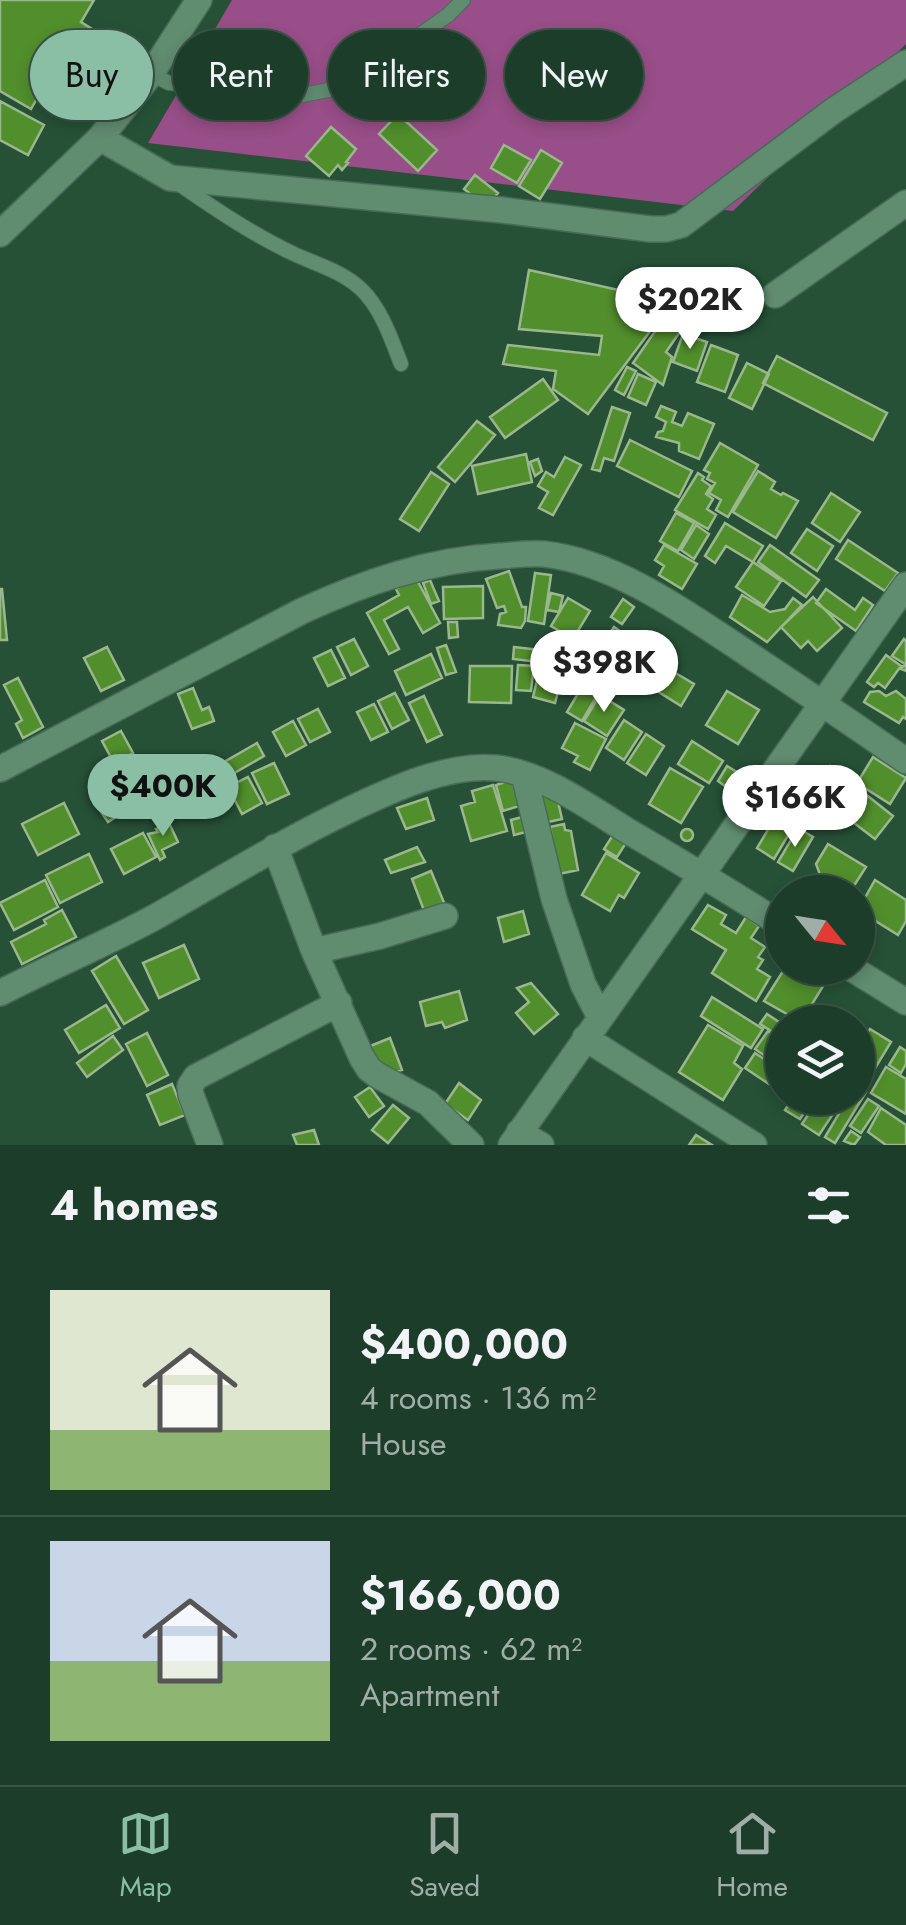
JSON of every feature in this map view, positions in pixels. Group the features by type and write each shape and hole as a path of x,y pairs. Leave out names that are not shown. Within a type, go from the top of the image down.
{"street":[{"path":"153,71 199,0"},
{"path":"100,138 170,178 666,229 681,224 833,111 906,63"},
{"path":"0,234 114,120"},
{"path":"775,295 906,203"},
{"path":"0,768 348,590 430,565 476,557 540,554 598,568 646,590 691,616 906,761"},
{"path":"523,1141 592,1027 906,584"},
{"path":"0,993 156,916 275,846 392,790 425,778 494,768 524,775 585,805 765,914"},
{"path":"524,775 554,900 583,984 592,1027 754,1145"},
{"path":"275,846 314,951 369,1069 428,1103 471,1145"},
{"path":"314,951 445,916"},
{"path":"875,983 906,1002"},
{"path":"210,1145 191,1095 190,1086 196,1077 339,1003"}],"lane":[{"path":"153,75 169,83 297,96 339,88 434,24 462,0"},
{"path":"170,178 232,220 360,288 376,308 401,364"}],"shaded area":[{"path":"232,0 906,0 906,44 733,211 148,143 173,100 173,120 308,120 308,30 214,30"}],"building":[{"path":"0,0 94,0 81,22 91,30 30,30 30,108 0,91"},
{"path":"0,101 44,125 28,155 0,140"},
{"path":"392,120 404,120 437,150 418,171 379,134"},
{"path":"331,127 356,149 342,170 338,165 329,176 306,156"},
{"path":"504,145 531,160 517,183 491,168"},
{"path":"541,150 562,163 540,199 519,186"},
{"path":"475,175 498,193 487,207 464,189"},
{"path":"529,270 672,302 588,414 553,389 556,371 503,364 508,345 599,355 602,336 519,329"},
{"path":"665,317 682,329 666,352 672,357 663,385 633,363"},
{"path":"683,334 707,342 697,371 673,362"},
{"path":"711,345 738,355 725,392 697,382"},
{"path":"777,356 887,413 873,440 763,383"},
{"path":"747,363 769,374 752,409 729,398"},
{"path":"627,367 636,371 624,395 615,390"},
{"path":"638,374 656,382 646,405 628,397"},
{"path":"543,379 558,400 505,438 490,417"},
{"path":"661,406 676,412 672,422 682,426 688,413 714,424 699,459 679,451 679,443 656,437 666,422 656,417"},
{"path":"612,407 630,413 614,461 604,458 600,471 592,469"},
{"path":"477,421 495,435 455,482 438,467"},
{"path":"630,440 692,471 679,497 617,466"},
{"path":"720,443 758,465 728,517 716,510 721,500 709,493 715,483 707,479 710,473 704,470"},
{"path":"526,454 532,482 478,494 472,466"},
{"path":"565,457 581,465 553,515 539,508 548,492 538,486 546,472 554,477"},
{"path":"538,459 542,471 535,476 530,462"},
{"path":"758,471 775,482 771,489 798,501 776,538 733,512"},
{"path":"431,472 449,484 419,531 400,519"},
{"path":"698,473 711,486 706,494 713,499 707,509 716,515 708,529 675,510"},
{"path":"831,493 860,512 840,542 812,523"},
{"path":"676,513 694,523 678,551 660,541"},
{"path":"725,523 763,546 753,562 726,546 715,563 705,556"},
{"path":"696,525 709,534 694,559 681,550"},
{"path":"807,529 833,546 817,571 791,553"},
{"path":"848,540 898,573 885,591 836,559"},
{"path":"664,545 697,564 682,589 659,575 664,566 655,560"},
{"path":"770,545 819,580 806,597 758,562"},
{"path":"753,562 781,581 764,606 736,587"},
{"path":"509,571 522,607 526,607 521,628 498,625 500,614 506,612 504,606 497,608 486,579"},
{"path":"535,573 551,575 544,624 528,621"},
{"path":"416,578 440,623 423,633 408,607 384,620 399,649 389,654 367,613 399,595 396,589"},
{"path":"430,580 439,601 431,604 423,583"},
{"path":"483,586 483,618 444,619 443,587"},
{"path":"2,589 7,640 0,640"},
{"path":"826,589 855,610 863,598 873,605 856,631 816,603"},
{"path":"551,593 563,596 559,612 547,610"},
{"path":"742,595 770,612 785,609 793,598 802,605 767,642 730,617"},
{"path":"813,597 842,628 817,651 808,641 801,648 781,627"},
{"path":"568,598 590,611 573,639 551,626"},
{"path":"623,599 634,607 622,624 611,617"},
{"path":"448,622 457,622 458,637 449,638"},
{"path":"614,627 627,636 612,659 599,650"},
{"path":"631,638 642,645 626,670 615,663"},
{"path":"354,639 368,666 351,675 337,647"},
{"path":"904,639 906,671 901,669 905,664 892,656"},
{"path":"446,645 456,672 446,675 437,648"},
{"path":"107,647 124,680 101,691 84,658"},
{"path":"514,647 559,652 557,664 513,659"},
{"path":"331,650 345,678 328,686 314,658"},
{"path":"431,654 442,678 406,695 395,671"},
{"path":"886,655 901,666 885,688 878,683 874,687 867,682"},
{"path":"541,664 564,670 555,703 533,697"},
{"path":"518,665 534,666 531,691 516,690"},
{"path":"470,666 512,666 511,703 469,702"},
{"path":"667,668 694,684 681,706 654,689"},
{"path":"18,678 43,727 23,738 16,724 22,720 4,685"},
{"path":"583,685 598,694 582,721 567,712"},
{"path":"193,688 202,710 209,707 214,721 192,729 178,694"},
{"path":"727,691 759,710 738,744 706,725"},
{"path":"879,691 886,696 896,691 906,699 906,719 903,717 899,723 864,702 870,692"},
{"path":"395,693 409,720 392,729 378,701"},
{"path":"600,695 624,710 607,736 584,721"},
{"path":"424,696 442,735 427,742 409,703"},
{"path":"374,704 388,732 371,740 357,712"},
{"path":"318,709 330,732 310,742 298,719"},
{"path":"624,720 642,732 624,760 606,748"},
{"path":"293,721 306,745 286,756 273,732"},
{"path":"575,723 606,739 590,770 574,762 578,756 562,748"},
{"path":"121,731 133,753 114,763 102,741"},
{"path":"646,734 664,746 646,775 627,763"},
{"path":"692,741 723,761 709,783 678,764"},
{"path":"257,743 264,756 224,779 217,766"},
{"path":"873,757 906,778 890,804 857,783"},
{"path":"274,763 289,794 267,804 252,773"},
{"path":"727,766 740,774 730,790 718,781"},
{"path":"830,766 854,780 835,812 810,797"},
{"path":"211,768 226,797 204,809 200,801 205,799 194,777"},
{"path":"670,768 703,787 681,823 649,804"},
{"path":"133,769 149,795 108,822 91,797"},
{"path":"248,777 262,803 242,814 228,787"},
{"path":"512,780 519,806 503,811 496,785"},
{"path":"493,785 507,831 471,841 461,806 475,802 472,791"},
{"path":"859,789 893,816 875,839 841,813"},
{"path":"556,793 562,819 548,822 542,797"},
{"path":"427,798 434,820 406,829 397,808"},
{"path":"64,803 79,834 38,855 22,824"},
{"path":"778,813 795,824 774,859 757,848"},
{"path":"522,817 526,832 514,835 511,820"},
{"path":"169,823 178,842 162,850 165,857 160,860 148,834"},
{"path":"564,824 565,830 571,831 578,870 559,874 550,827"},
{"path":"798,828 813,837 793,871 778,862"},
{"path":"687,829 693,835 687,841 681,835"},
{"path":"143,833 156,857 124,874 111,849"},
{"path":"613,835 626,843 617,857 604,849"},
{"path":"828,844 866,867 861,875 820,875 816,864"},
{"path":"417,847 425,862 391,873 385,860"},
{"path":"606,853 639,873 624,898 619,895 610,911 582,895"},
{"path":"89,854 102,882 60,903 46,875"},
{"path":"431,871 445,905 425,913 412,879"},
{"path":"45,880 58,907 14,930 0,903"},
{"path":"875,880 906,900 906,921 898,935 875,921"},
{"path":"708,905 726,915 721,924 736,933 746,917 759,926 751,938 765,947 758,957 763,960 757,969 765,974 765,985 756,1001 712,973 726,950 692,929"},
{"path":"62,910 76,937 22,964 11,942 46,924 44,920"},
{"path":"523,911 529,934 504,942 498,918"},
{"path":"184,945 199,979 159,998 143,963"},
{"path":"116,956 148,1010 124,1024 92,971"},
{"path":"531,983 558,1014 534,1034 516,1013 529,1002 517,988"},
{"path":"774,985 824,985 811,1005 771,1005 764,1001"},
{"path":"459,991 467,1020 445,1028 442,1022 426,1026 420,1002"},
{"path":"712,997 763,1029 751,1048 701,1016"},
{"path":"106,1005 120,1028 79,1053 65,1030"},
{"path":"708,1025 743,1046 734,1063 742,1069 723,1100 679,1072"},
{"path":"875,1032 891,1042 875,1068"},
{"path":"147,1033 168,1075 147,1086 126,1044"},
{"path":"765,1035 765,1056 755,1049"},
{"path":"113,1036 123,1050 87,1077 77,1063"},
{"path":"390,1038 402,1070 382,1075 368,1047"},
{"path":"900,1047 906,1051 901,1073 889,1065"},
{"path":"755,1053 765,1060 765,1081 745,1068"},
{"path":"886,1067 906,1079 906,1114 875,1095 875,1086"},
{"path":"459,1083 481,1100 468,1120 445,1104"},
{"path":"172,1084 185,1115 160,1125 147,1095"},
{"path":"370,1087 384,1106 369,1117 355,1097"},
{"path":"393,1105 409,1118 388,1143 372,1130"},
{"path":"881,1108 906,1125 906,1145 886,1145 868,1132"},
{"path":"808,1115 832,1115 819,1135 802,1124"},
{"path":"838,1115 852,1115 835,1143 825,1137"},
{"path":"857,1115 873,1115 861,1133 850,1126"},
{"path":"314,1130 319,1145 297,1145 293,1135"},
{"path":"851,1131 860,1137 854,1145 844,1141"},
{"path":"696,1135 712,1145 689,1145"}]}
